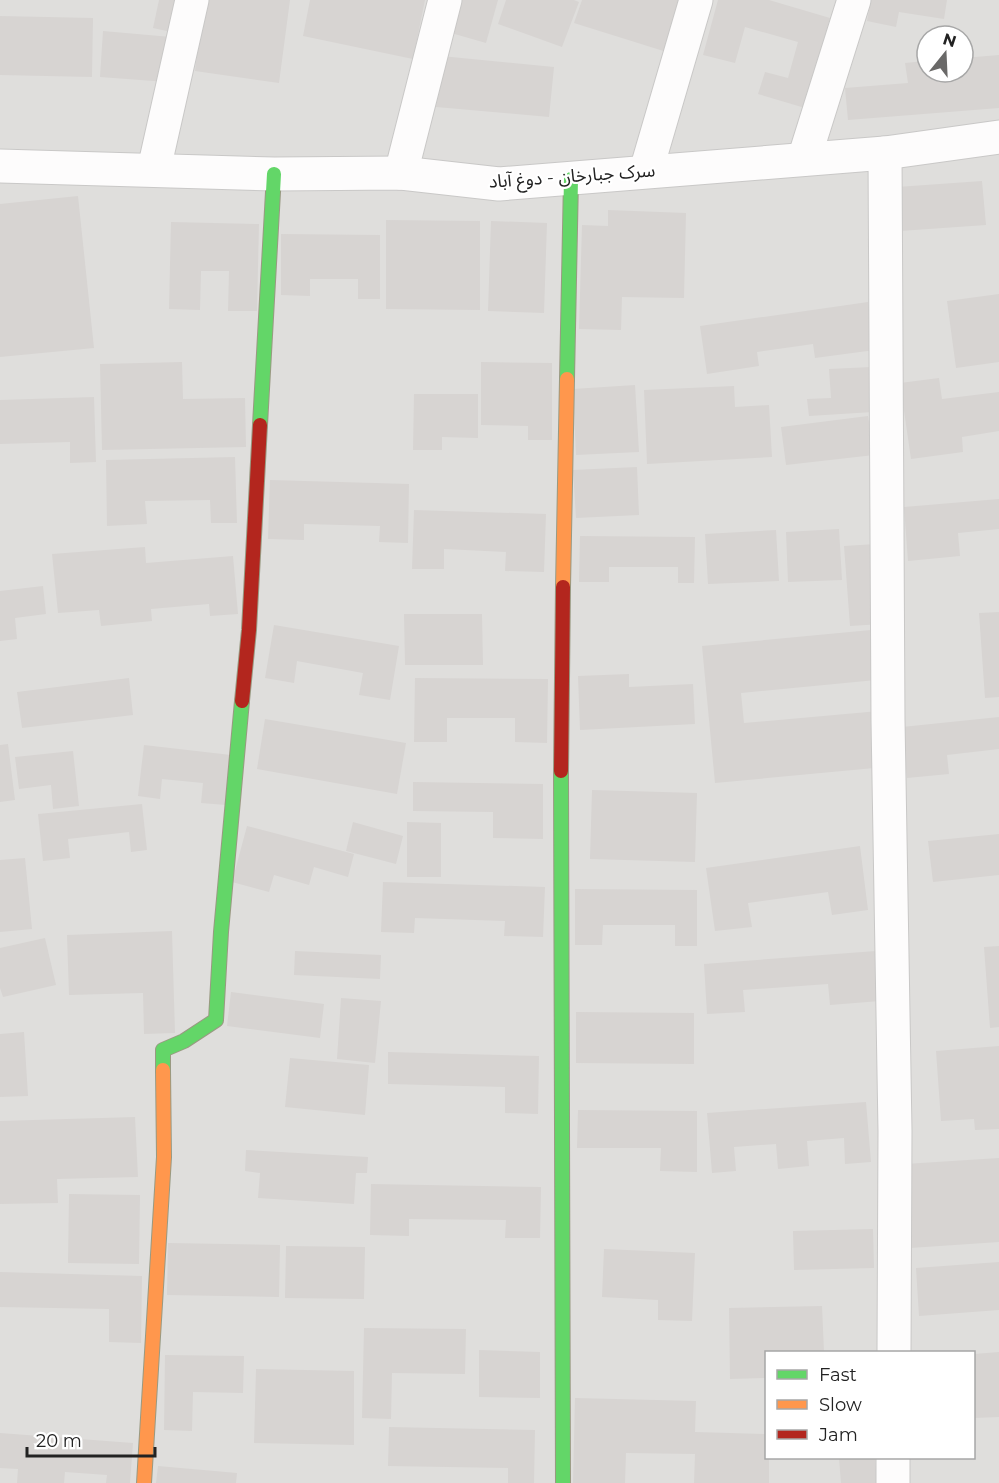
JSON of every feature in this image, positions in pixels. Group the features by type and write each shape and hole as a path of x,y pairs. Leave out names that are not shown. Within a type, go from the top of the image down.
{"street":[{"path":"154,169 192,0"},
{"path":"401,173 445,0"},
{"path":"646,171 696,0"},
{"path":"804,159 854,0"},
{"name":"سرک جبارخان - دوغ آباد","path":"0,166 274,174 401,173 499,184 885,153 999,137"},
{"path":"885,153 888,720 896,1131 894,1351"},
{"path":"144,1483 164,1157 163,1050 184,1041 216,1020 221,932 249,630 274,174"},
{"path":"563,1483 561,715 571,179"},
{"path":"893,1483 894,1459"}],"shaded area":[{"path":"0,0 999,0 999,1483 0,1483"}],"building":[{"path":"159,0 184,0 176,33 153,28"},
{"path":"204,0 290,0 279,83 195,71"},
{"path":"310,0 425,0 413,59 303,36"},
{"path":"460,0 498,0 486,43 451,33"},
{"path":"506,0 574,0 579,2 562,47 498,24"},
{"path":"582,0 690,0 673,54 574,23"},
{"path":"718,0 769,0 830,18 805,108 758,94 765,72 788,78 798,42 745,27 735,63 703,55"},
{"path":"871,0 947,0 944,19 899,12 896,27 867,21"},
{"path":"0,16 93,18 92,77 0,75"},
{"path":"103,31 171,37 167,82 100,77"},
{"path":"999,55 999,108 848,120 845,88 908,83 905,63 915,62 915,84 975,84 975,57"},
{"path":"441,56 554,67 549,117 436,107"},
{"path":"982,181 986,225 900,231 897,187"},
{"path":"78,196 94,348 0,357 0,204"},
{"path":"608,210 686,213 684,298 622,297 621,330 579,329 582,225 608,226"},
{"path":"386,220 480,221 480,310 386,309"},
{"path":"491,221 547,223 544,313 488,311"},
{"path":"171,222 259,224 257,311 228,311 229,271 201,271 200,310 169,309"},
{"path":"281,234 380,235 380,299 358,299 358,279 310,279 310,296 281,295"},
{"path":"999,294 999,362 956,368 947,301"},
{"path":"868,302 875,350 815,358 813,344 757,352 759,366 707,374 700,326"},
{"path":"182,362 183,399 245,398 246,447 102,450 100,364"},
{"path":"481,362 552,363 552,440 528,440 528,426 481,425"},
{"path":"871,367 873,412 809,416 807,399 831,398 829,369"},
{"path":"939,378 942,399 999,392 999,431 962,437 963,452 911,459 900,383"},
{"path":"635,385 639,452 576,455 573,389"},
{"path":"734,386 735,407 769,405 772,457 647,464 644,390"},
{"path":"414,394 478,394 478,438 442,437 442,450 413,450"},
{"path":"94,397 96,462 70,463 70,442 0,444 0,400"},
{"path":"868,416 874,455 786,465 781,427"},
{"path":"235,457 237,523 211,523 210,500 145,501 147,524 107,526 106,460"},
{"path":"637,467 639,515 576,518 573,470"},
{"path":"270,480 409,484 408,543 379,542 380,526 304,524 304,540 268,539"},
{"path":"999,499 999,529 958,533 960,556 908,561 904,507"},
{"path":"414,510 546,514 544,572 505,571 506,552 444,549 444,569 412,569"},
{"path":"839,529 842,580 788,582 786,532"},
{"path":"776,530 779,581 708,584 705,534"},
{"path":"580,536 695,537 694,583 678,583 678,567 609,567 609,582 579,582"},
{"path":"876,544 882,624 850,626 844,546"},
{"path":"145,547 146,563 233,556 238,614 210,616 209,604 151,609 152,621 101,626 99,610 58,613 52,554"},
{"path":"43,586 46,614 15,618 17,639 0,641 0,591"},
{"path":"999,612 999,697 985,698 979,613"},
{"path":"404,614 482,614 483,665 405,665"},
{"path":"274,625 399,646 390,700 359,695 363,673 297,661 294,683 265,678"},
{"path":"871,630 876,680 741,693 744,723 879,711 885,767 715,783 702,646"},
{"path":"629,674 629,687 693,684 695,724 580,730 578,676"},
{"path":"129,678 133,715 22,728 17,692"},
{"path":"415,678 548,679 547,743 515,742 515,718 447,718 447,742 414,742"},
{"path":"999,717 999,749 947,755 949,774 907,778 902,727"},
{"path":"265,719 406,743 397,794 257,769"},
{"path":"8,744 15,800 0,802 0,745"},
{"path":"144,745 231,755 226,805 201,803 203,783 162,779 160,799 138,796"},
{"path":"73,751 79,806 53,809 51,785 19,789 15,757"},
{"path":"413,782 543,784 543,839 493,838 493,812 413,811"},
{"path":"592,790 697,793 695,862 590,859"},
{"path":"142,804 147,850 131,852 129,832 68,839 70,858 43,861 38,814"},
{"path":"353,822 403,836 396,864 346,851"},
{"path":"407,822 441,823 441,877 407,877"},
{"path":"247,826 354,854 348,877 314,867 309,885 274,875 269,892 232,882"},
{"path":"999,834 999,875 933,882 928,841"},
{"path":"860,846 868,910 832,915 828,892 748,903 752,927 715,931 706,868"},
{"path":"25,858 32,929 0,932 0,860"},
{"path":"383,882 545,887 543,937 504,936 505,921 415,918 414,933 381,932"},
{"path":"575,889 697,890 697,946 675,946 675,925 603,925 602,945 575,945"},
{"path":"172,931 175,1033 144,1034 143,993 69,995 67,935"},
{"path":"45,938 56,985 3,997 0,988 0,948"},
{"path":"999,946 999,1027 990,1028 984,947"},
{"path":"295,951 381,955 380,979 294,975"},
{"path":"876,951 880,1001 830,1005 828,984 743,990 745,1012 707,1014 704,964"},
{"path":"231,992 324,1004 320,1038 227,1026"},
{"path":"341,998 381,1001 375,1063 337,1059"},
{"path":"576,1012 694,1013 694,1064 576,1063"},
{"path":"24,1032 28,1096 0,1097 0,1034"},
{"path":"999,1046 999,1129 975,1130 974,1119 941,1121 936,1051"},
{"path":"388,1052 539,1056 538,1114 505,1113 505,1087 388,1084"},
{"path":"290,1058 369,1065 365,1115 285,1107"},
{"path":"866,1102 871,1162 845,1164 844,1138 807,1141 809,1166 778,1169 776,1144 734,1147 736,1171 712,1173 707,1113"},
{"path":"578,1110 697,1111 697,1172 660,1171 661,1148 577,1148"},
{"path":"135,1117 138,1177 57,1179 58,1203 0,1204 0,1121"},
{"path":"246,1150 368,1157 367,1173 356,1173 354,1204 258,1198 260,1173 245,1171"},
{"path":"999,1158 999,1242 910,1248 905,1164"},
{"path":"371,1184 541,1187 540,1238 505,1238 506,1220 409,1219 409,1236 370,1235"},
{"path":"69,1194 140,1195 139,1264 68,1263"},
{"path":"873,1229 874,1268 794,1270 793,1231"},
{"path":"168,1243 280,1245 279,1297 167,1295"},
{"path":"286,1246 365,1247 364,1299 285,1298"},
{"path":"604,1249 695,1253 692,1321 658,1320 658,1300 602,1297"},
{"path":"999,1262 999,1310 919,1316 916,1268"},
{"path":"0,1272 142,1276 141,1343 109,1342 109,1309 0,1307"},
{"path":"822,1306 824,1351 765,1351 765,1378 730,1379 729,1308"},
{"path":"364,1328 466,1329 465,1374 392,1373 391,1419 362,1418"},
{"path":"479,1350 540,1352 540,1398 479,1397"},
{"path":"999,1352 999,1417 975,1418 975,1354"},
{"path":"165,1355 244,1356 243,1393 193,1392 192,1431 164,1430"},
{"path":"256,1369 354,1371 354,1445 254,1443"},
{"path":"575,1398 696,1401 695,1432 765,1434 765,1459 769,1459 769,1483 694,1483 695,1454 626,1453 625,1483 573,1483"},
{"path":"389,1427 535,1430 534,1483 508,1483 508,1468 388,1466"},
{"path":"0,1433 133,1443 130,1483 106,1483 107,1475 65,1472 64,1483 17,1483 18,1469 0,1468"},
{"path":"839,1459 875,1459 877,1483 841,1483"},
{"path":"158,1466 237,1473 236,1483 156,1483"}],"traffic: fast":[{"path":"260,425 274,174"},
{"path":"567,379 571,179"},
{"path":"163,1070 163,1050 184,1041 216,1020 221,932 242,701"},
{"path":"561,771 563,1483"}],"traffic: slow":[{"path":"563,587 567,379"},
{"path":"144,1483 164,1157 163,1070"}],"traffic: jam":[{"path":"242,701 249,630 260,425"},
{"path":"561,771 563,587"}]}
